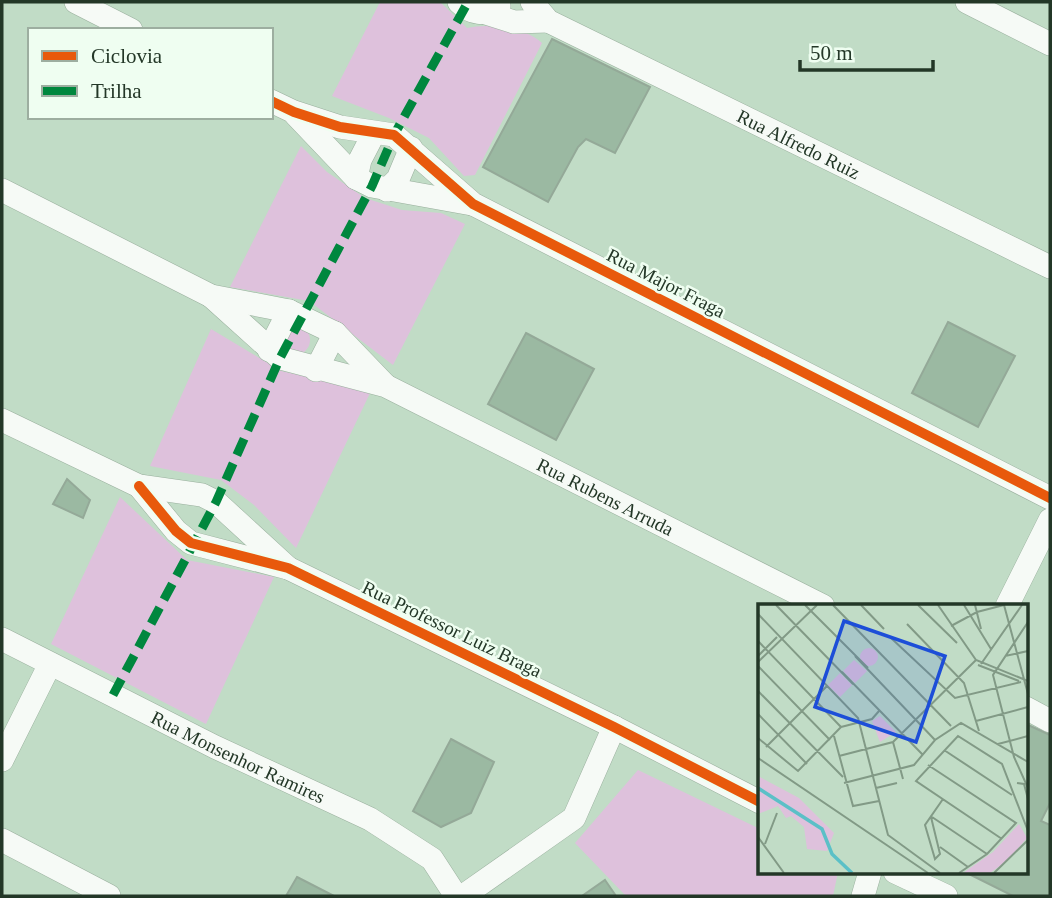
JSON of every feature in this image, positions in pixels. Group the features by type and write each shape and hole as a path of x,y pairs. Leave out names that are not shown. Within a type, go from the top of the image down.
{"street":[{"path":"76,2 127,28"},
{"name":"Rua Alfredo Ruiz","path":"459,2 467,10 495,7 514,22 548,21"},
{"name":"Rua Alfredo Ruiz","path":"532,2 548,21 1050,267"},
{"path":"967,2 1050,44"},
{"name":"Rua Major Fraga","path":"273,102 340,127 394,135 473,204 1050,498"},
{"name":"Rua Major Fraga","path":"294,112 356,178 387,190 473,204"},
{"path":"356,178 360,160 374,132"},
{"path":"387,190 405,167 411,148"},
{"name":"Rua Rubens Arruda","path":"2,190 211,296 270,350 291,363 386,387 819,604"},
{"name":"Rua Rubens Arruda","path":"211,296 289,311 335,333 386,387"},
{"path":"270,350 289,311"},
{"path":"316,370 335,333"},
{"name":"Rua Professor Luiz Braga","path":"2,420 139,486 202,495 231,513 288,568"},
{"name":"Rua Professor Luiz Braga","path":"139,486 176,531 191,543 218,553 288,568 614,727 758,802"},
{"path":"176,531 184,509 202,495"},
{"path":"218,553 229,534 231,513"},
{"path":"1008,604 1050,520"},
{"name":"Rua Monsenhor Ramires","path":"2,639 370,819 432,859 456,896"},
{"path":"2,760 50,664"},
{"path":"1028,709 1050,721"},
{"path":"463,896 574,818 614,727"},
{"path":"2,840 109,896"},
{"path":"863,896 869,874"},
{"path":"899,874 946,896"}],"shaded area":[{"path":"380,2 440,2 467,28 486,26 517,30 542,43 475,175 464,176 429,138 389,118 332,96"},
{"path":"301,146 327,172 365,198 402,210 441,213 465,224 393,365 309,301 230,287"},
{"path":"295,325 301,326 309,334 309,346 301,354 295,355 289,354 281,346 280,340 281,334 289,326"},
{"path":"211,329 281,371 371,391 296,548 254,505 221,480 150,466"},
{"path":"120,497 187,560 274,577 206,724 51,644"},
{"path":"638,770 758,828 758,874 838,874 833,896 626,896 575,843"}],"building":[{"path":"552,39 650,87 615,153 586,139 578,147 548,202 483,167"},
{"path":"948,322 1015,356 978,427 912,393"},
{"path":"526,333 594,369 556,440 488,404"},
{"path":"67,479 90,500 83,518 53,504"},
{"path":"1028,725 1050,735 1050,803 1041,821 1050,825 1050,896 1013,896 969,874 1028,874"},
{"path":"451,739 494,762 471,813 441,827 413,811"},
{"path":"297,877 334,896 286,896"},
{"path":"605,880 616,896 582,896"}],"marked path":[{"path":"113,695 216,502 280,358 372,186 394,135 468,2"}],"cycle path":[{"path":"273,102 340,127 394,135 473,204 1050,498"},
{"path":"139,486 176,531 191,543 288,568 614,727 758,801"}]}
